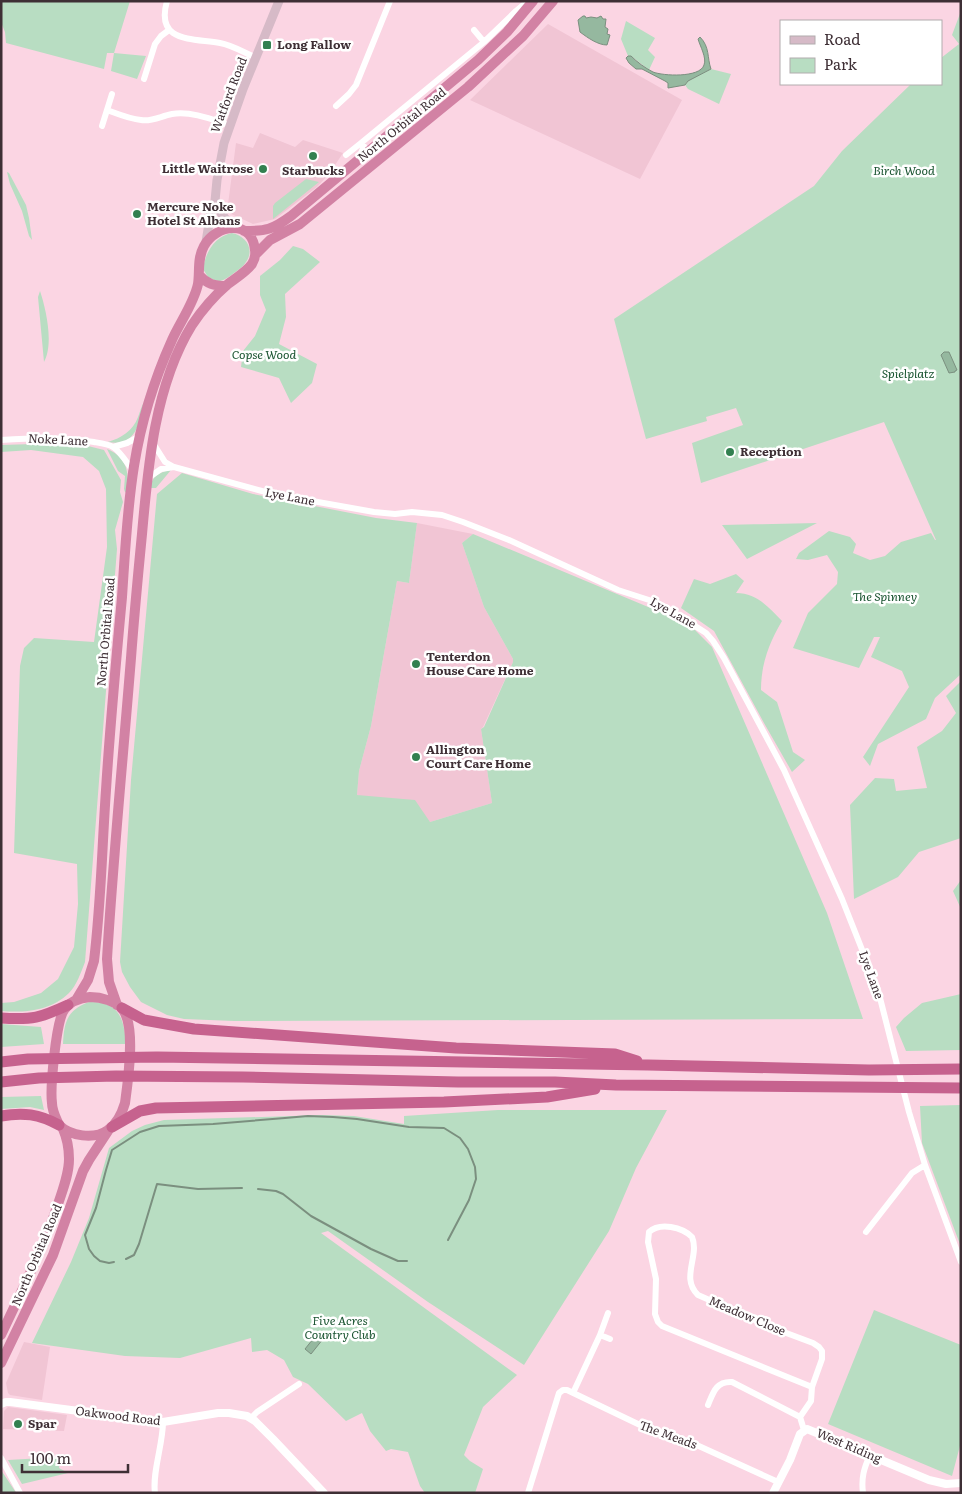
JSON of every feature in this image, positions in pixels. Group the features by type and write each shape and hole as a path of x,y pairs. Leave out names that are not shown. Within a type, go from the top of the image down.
{"highway":[{"name":"North Orbital Road","path":"244,231 266,230 280,224 451,84 507,32 533,1"},
{"name":"North Orbital Road","path":"256,254 270,240 300,224 454,99 504,55 553,1"},
{"path":"507,32 520,27 530,20 538,19"},
{"path":"110,1128 122,1112 125,1103 130,1044 128,1021 108,982 107,959 147,478 153,442 167,383 182,343 199,315 254,260 256,254 253,242 244,231 232,228 219,232 206,242 200,255 198,266 199,274 208,283 226,286"},
{"name":"North Orbital Road","path":"72,1003 88,980 94,960 96,944 106,783 133,471 153,386 174,336 197,289 199,274"},
{"path":"1,1018 24,1020 39,1018 82,998 95,997 120,1006 144,1020 194,1029 456,1048 615,1054 648,1065"},
{"path":"61,1127 53,1110 52,1103 56,1044 60,1018 72,1003"},
{"path":"1,1054 28,1059"},
{"path":"1,1062 28,1059 156,1057 869,1070 961,1069"},
{"path":"1,1082 40,1078 116,1076 555,1082 616,1085 961,1088"},
{"path":"1,1116 18,1114 38,1116 78,1135 95,1135 140,1111 156,1108 444,1102 538,1097 616,1085"},
{"name":"North Orbital Road","path":"1,1335 34,1265 65,1182 69,1158 67,1137 61,1127"},
{"name":"North Orbital Road","path":"1,1363 53,1255 86,1166 110,1128"}],"main road":[{"name":"Watford Road","path":"206,242 211,211 215,201 216,180 229,125 279,1"},
{"path":"215,201 232,228"}],"street":[{"path":"167,1 164,16 166,24 169,30 180,38 226,45 257,58"},
{"path":"336,106 349,94 356,84 390,1"},
{"path":"346,155 484,42 528,1"},
{"path":"144,79 156,44 161,36 169,30"},
{"path":"474,30 484,42"},
{"path":"102,126 112,94"},
{"path":"107,110 141,121 181,114 198,116 229,125"},
{"path":"358,161 364,146 361,143"},
{"path":"133,471 114,447 140,436"},
{"name":"Noke Lane","path":"1,440 41,437 61,438 114,447"},
{"path":"153,442 165,462 174,467"},
{"path":"147,478 161,469 174,467"},
{"name":"Lye Lane","path":"174,467 273,494 374,512 395,514 417,512 442,515 508,540 618,590 655,602 686,619 706,633 724,658 784,770 846,908 878,990 909,1112 925,1165"},
{"path":"866,1232 912,1173 925,1165 961,1262"},
{"name":"Meadow Close","path":"800,1417 811,1401 812,1387 822,1359 822,1351 819,1347 698,1295 692,1288 689,1277 694,1249 692,1237 682,1230 663,1227 655,1228 649,1232 648,1242 656,1279 655,1314 662,1326 812,1387"},
{"path":"573,1393 608,1313"},
{"path":"600,1334 610,1339"},
{"path":"708,1405 717,1386 732,1382 800,1417 804,1430"},
{"path":"299,1384 251,1418 324,1493"},
{"name":"The Meads","path":"528,1493 559,1393 564,1390 640,1425 690,1442 778,1482"},
{"name":"Oakwood Road","path":"2,1402 164,1422 218,1413 251,1418"},
{"path":"155,1493 154,1481 164,1422"},
{"name":"West Riding","path":"773,1493 790,1460 800,1434 804,1430 810,1429 930,1480 946,1484 961,1483"},
{"path":"863,1493 864,1468 870,1455"},
{"path":"1,1458 20,1493"}],"shaded area":[{"path":"583,16 586,18 597,18 601,16 603,19 606,19 605,27 608,29 607,34 610,35 607,45 590,39 580,32 578,20"},
{"path":"548,24 682,100 640,179 470,100"},
{"path":"700,37 707,49 711,69 688,81 685,85 668,88 668,83 642,69 636,69 626,58 631,56 638,63 653,72 672,75 689,74 701,69 705,62 698,39"},
{"path":"260,133 295,147 303,140 343,153 329,174 317,187 275,219 253,224 227,212 236,143 253,148"},
{"path":"944,352 949,352 957,370 955,372 949,373 941,355"},
{"path":"417,523 473,534 462,543 484,607 513,659 481,729 492,803 430,822 357,795 359,771 371,726 397,581 409,583"},
{"path":"317,1334 323,1339 311,1354 305,1349"},
{"path":"24,1342 50,1347 42,1400 10,1395 8,1393 6,1383"},
{"path":"8,1407 67,1415 64,1431 3,1429 4,1411"}],"green space":[{"path":"1,1 130,1 114,53 107,53 104,69 6,43 5,32 1,22"},
{"path":"961,11 961,674 935,698 926,719 878,744 870,766 863,757 909,687 902,671 871,657 880,637 874,637 859,668 793,648 808,613 837,584 838,572 827,555 808,560 796,559 799,553 829,531 850,537 856,544 853,553 870,560 885,556 901,542 931,533 936,540 884,422 701,483 692,443 743,425 736,408 706,417 707,421 646,439 614,319 814,186 842,151 910,85 942,85 942,57 959,44 952,35"},
{"path":"626,21 655,38 648,50 655,57 649,70 631,56 628,56 621,39"},
{"path":"114,53 146,56 137,79 111,71"},
{"path":"711,69 731,74 719,104 688,89 685,85 688,81"},
{"path":"7,172 26,205 32,240 29,236 22,211 10,184"},
{"path":"306,179 319,182 273,219 273,206 275,203"},
{"path":"232,233 241,237 248,244 249,257 239,270 227,278 217,281 208,277 203,269 206,257 216,241"},
{"name":"Copse Wood","path":"293,246 303,249 320,262 285,294 286,317 279,344 317,364 312,383 291,403 279,378 241,367 243,351 255,336 266,310 260,295 260,276 280,260"},
{"path":"40,291 47,317 49,336 47,355 44,362 38,297"},
{"path":"144,402 138,425 131,437 118,443 108,442 130,430 136,422"},
{"path":"1,445 88,446 104,450 121,480 120,492 123,502 115,530 117,549 85,962 74,986 62,999 37,1010 10,1012 1,1011 1,1003 14,1002 41,993 58,979 74,947 78,904 77,864 14,853 20,666 24,648 34,638 94,642 107,547 106,489 99,471 83,457 31,450 1,452"},
{"path":"107,449 119,457 126,466 128,479 127,493 124,489 125,476 118,471"},
{"path":"171,470 156,488 150,488 152,480 157,475"},
{"path":"182,473 253,494 376,518 417,523 409,583 397,581 371,726 359,771 357,795 415,800 430,822 492,803 481,729 484,727 513,659 484,607 462,543 473,534 689,624 712,647 827,913 863,1019 234,1021 184,1019 167,1015 141,1002 122,972 120,962 131,780 157,494"},
{"path":"817,523 747,559 722,525"},
{"path":"736,574 744,581 736,593 756,598 782,621 773,637 767,654 762,671 761,690 777,702 793,752 805,760 792,772 714,631 681,608 694,579 710,584"},
{"path":"961,681 961,838 919,852 898,877 854,899 850,805 875,778 894,779 896,791 927,788 917,747 942,731 956,713 946,696"},
{"path":"961,880 961,909 953,891"},
{"path":"961,994 961,1050 906,1051 896,1027 904,1018 922,1003"},
{"path":"89,1002 107,1004 118,1013 124,1026 126,1044 63,1044 64,1029 71,1013"},
{"path":"1,1024 41,1027 44,1044 1,1047"},
{"path":"41,1096 44,1110 30,1107 1,1109 1,1097"},
{"path":"961,1105 961,1247 922,1143 920,1106"},
{"name":"Five Acres Country Club","path":"498,1110 667,1110 636,1168 609,1231 524,1365 428,1302 328,1231 321,1233 517,1375 483,1407 464,1455 483,1469 475,1493 425,1493 420,1486 408,1452 391,1449 386,1451 370,1431 362,1413 346,1421 308,1384 293,1377 284,1360 267,1350 252,1352 251,1338 180,1358 125,1356 32,1343 71,1262 89,1218 109,1148 132,1131 164,1120 323,1115 354,1116 404,1124 404,1116"},
{"path":"874,1310 961,1345 961,1442 952,1476 828,1424"},
{"path":"60,1457 59,1468 68,1473 22,1484 8,1460"},
{"path":"1,1470 15,1491 16,1493 1,1493"}],"waterway":[{"path":"114,1262 100,1261 94,1256 89,1249 85,1235 96,1208 112,1150 140,1132 159,1126 213,1124 308,1116 357,1119 409,1127 444,1128 460,1138 468,1149 475,1167 476,1179 469,1200 448,1240"},
{"path":"126,1259 134,1255 139,1244 157,1184 198,1189 242,1188"},
{"path":"258,1189 276,1191 283,1194 311,1216 371,1249 398,1261 407,1261"}],"place":[{"name":"Long Fallow","path":"267,45"},
{"name":"Starbucks","path":"313,156"},
{"name":"Little Waitrose","path":"263,169"},
{"name":"Mercure Noke Hotel St Albans","path":"137,214"},
{"name":"Reception","path":"730,452"},
{"name":"Tenterdon House Care Home","path":"416,664"},
{"name":"Allington Court Care Home","path":"416,757"},
{"name":"Spar","path":"18,1424"}],"park label":[{"name":"Birch Wood","path":"904,171"},
{"name":"Spielplatz","path":"908,374"},
{"name":"The Spinney","path":"885,597"}]}
